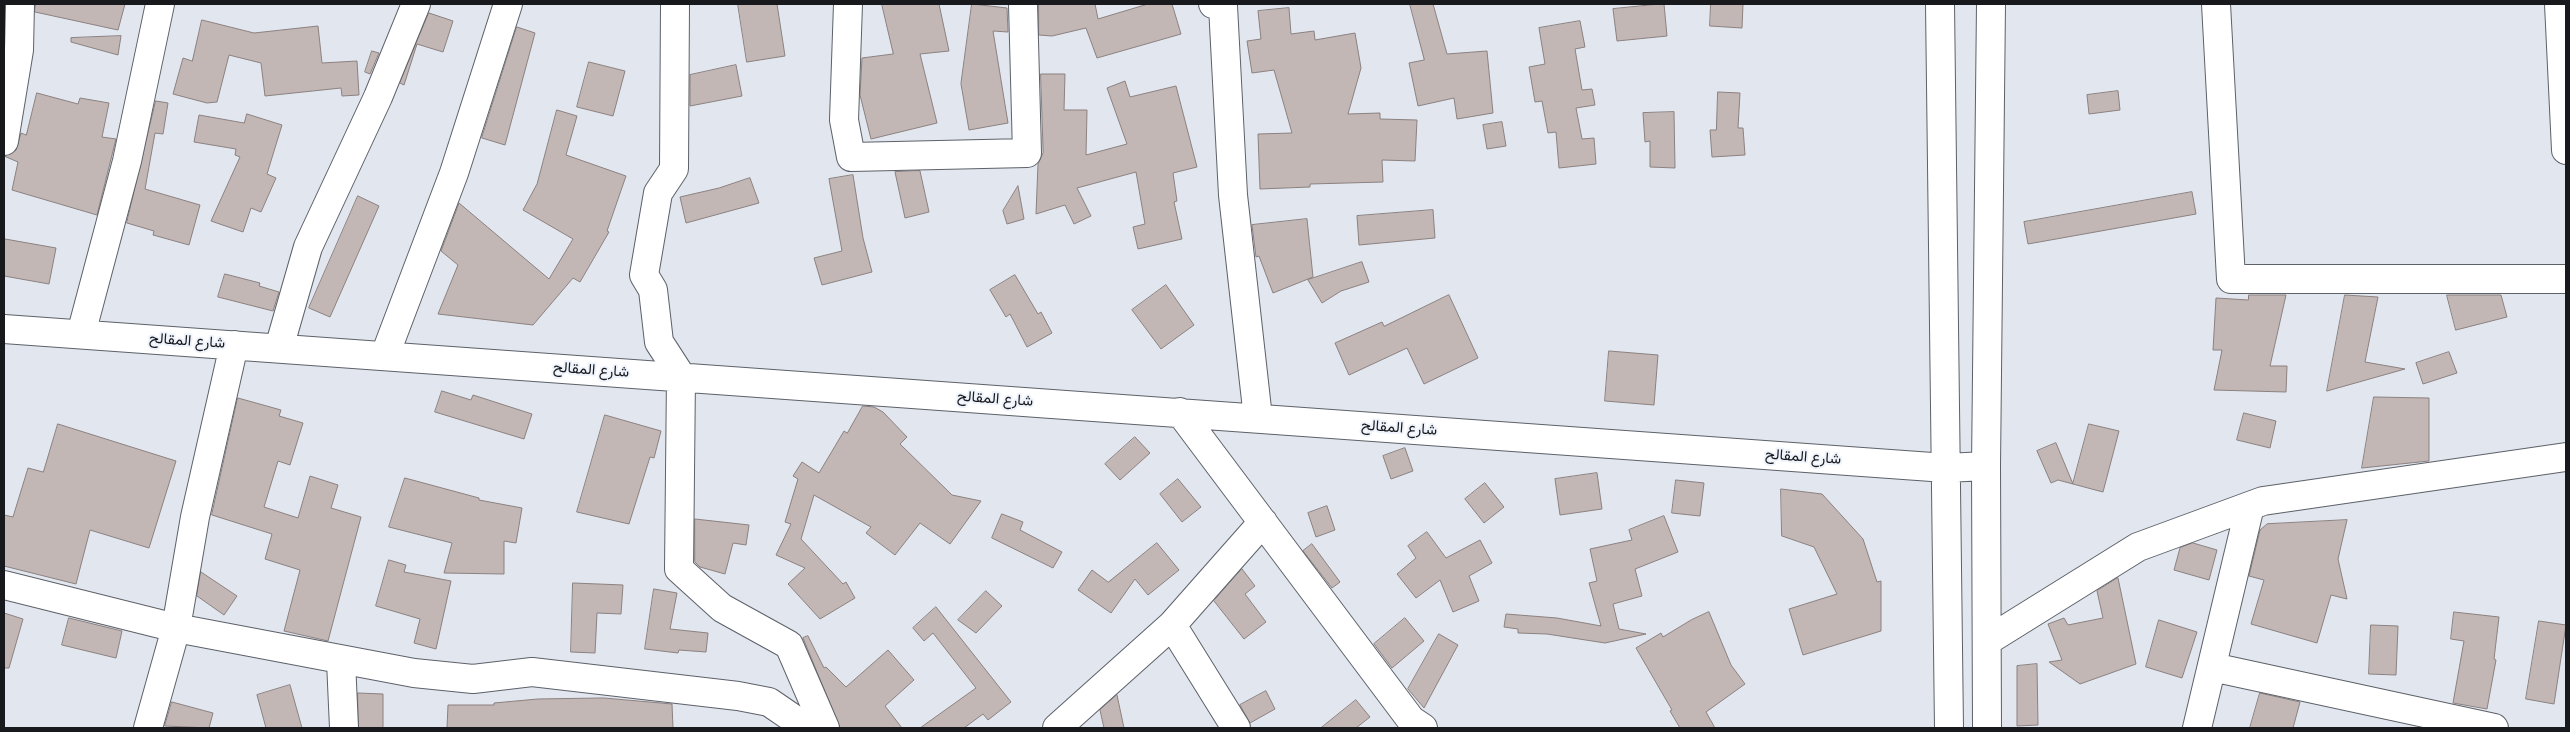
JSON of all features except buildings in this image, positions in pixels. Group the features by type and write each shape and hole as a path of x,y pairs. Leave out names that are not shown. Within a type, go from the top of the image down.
{"street":[{"path":"4,141 19,50 20,4"},
{"path":"81,334 127,161 160,4"},
{"path":"279,348 308,247 378,97 416,4"},
{"path":"385,355 454,173 508,4"},
{"path":"675,4 674,169 658,193 644,275 653,290 659,342 681,376 679,569 722,608 789,645 825,728"},
{"path":"848,4 844,120 851,157 1027,153 1023,4"},
{"path":"1213,4 1223,6 1233,195 1258,418"},
{"path":"1940,4 1949,728"},
{"path":"1987,728 1986,466 1991,4"},
{"path":"2216,4 2232,279 2566,280"},
{"path":"2559,4 2566,150"},
{"name":"شارع المقالح","path":"4,329 1946,468 1986,466"},
{"path":"148,728 176,628 195,517 234,345"},
{"path":"1180,412 1411,720 1423,728"},
{"path":"1987,641 2138,547 2263,501 2566,457"},
{"path":"2197,728 2250,506"},
{"path":"1057,728 1172,625 1263,522"},
{"path":"4,585 176,628 341,661 414,673 472,679 532,672 738,696 770,702 807,728"},
{"path":"1172,625 1236,728"},
{"path":"341,661 344,728"},
{"path":"2212,667 2494,728"}]}
